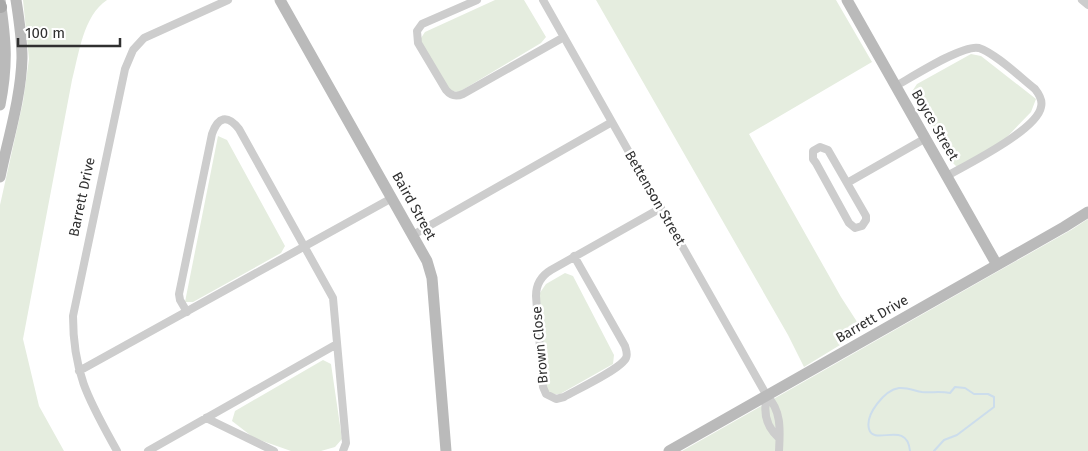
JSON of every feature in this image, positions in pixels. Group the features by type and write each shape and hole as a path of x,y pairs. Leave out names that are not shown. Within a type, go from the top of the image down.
{"street":[{"path":"0,177 17,98 22,59 21,32 16,0"},
{"name":"Barrett Drive","path":"117,451 87,396 78,371 73,331 74,306 127,62 138,44 151,34 228,0"},
{"name":"Baird Street","path":"280,0 427,261 432,278 446,451"},
{"path":"477,0 422,24 417,31 418,43 446,90 451,95 463,94 564,37"},
{"name":"Bettenson Street","path":"543,0 767,396"},
{"name":"Boyce Street","path":"847,0 997,264"},
{"path":"1082,0 1088,5"},
{"path":"0,4 6,37 6,61 0,105"},
{"path":"896,86 961,50 976,48 991,55 1035,89 1040,97 1042,106 1038,115 1017,134 948,176"},
{"path":"187,312 180,300 179,294 212,134 216,125 221,120 229,120 239,129 333,298 346,443 343,451"},
{"path":"413,235 612,122"},
{"path":"847,183 926,138"},
{"path":"820,147 828,150 847,183 866,216 862,226 855,228 850,223 813,159 813,151 820,147"},
{"path":"78,371 392,198"},
{"name":"Brown Close","path":"574,256 625,346 627,356 617,367 564,397 556,399 546,394 543,387 536,291 538,283 545,274 574,256 661,208"},
{"name":"Barrett Drive","path":"670,451 997,264 1064,228 1088,212"},
{"path":"148,451 338,344"},
{"path":"778,437 770,430 764,408 767,396 774,402 781,424 778,437 779,451"},
{"path":"206,418 274,451"}],"shaded area":[{"path":"23,0 107,0 92,16 80,47 72,80 23,339 39,406 64,451 0,451 0,205 23,102 29,59"},
{"path":"495,0 524,0 546,37 541,43 459,92 449,91 419,41 425,32"},
{"path":"596,0 836,0 872,62 749,134 841,297 863,331 804,367 788,335"},
{"path":"971,54 981,56 1036,99 1031,112 1004,140 958,168 953,163 911,93 917,84"},
{"path":"218,136 227,140 285,246 281,253 193,302 185,302"},
{"path":"1088,219 1088,451 682,451 1071,230"},
{"path":"565,273 573,276 614,355 613,364 560,394 549,394 544,389 537,297 546,284"},
{"path":"323,360 331,364 342,439 335,447 321,451 291,451 254,438 232,421 235,411"}],"waterway":[{"path":"910,451 908,442 903,437 897,435 877,436 872,434 869,429 873,410 888,393 899,388 922,392 950,393 955,387 965,388 974,394 988,394 994,397 994,407 957,435 944,440 934,451"}]}
